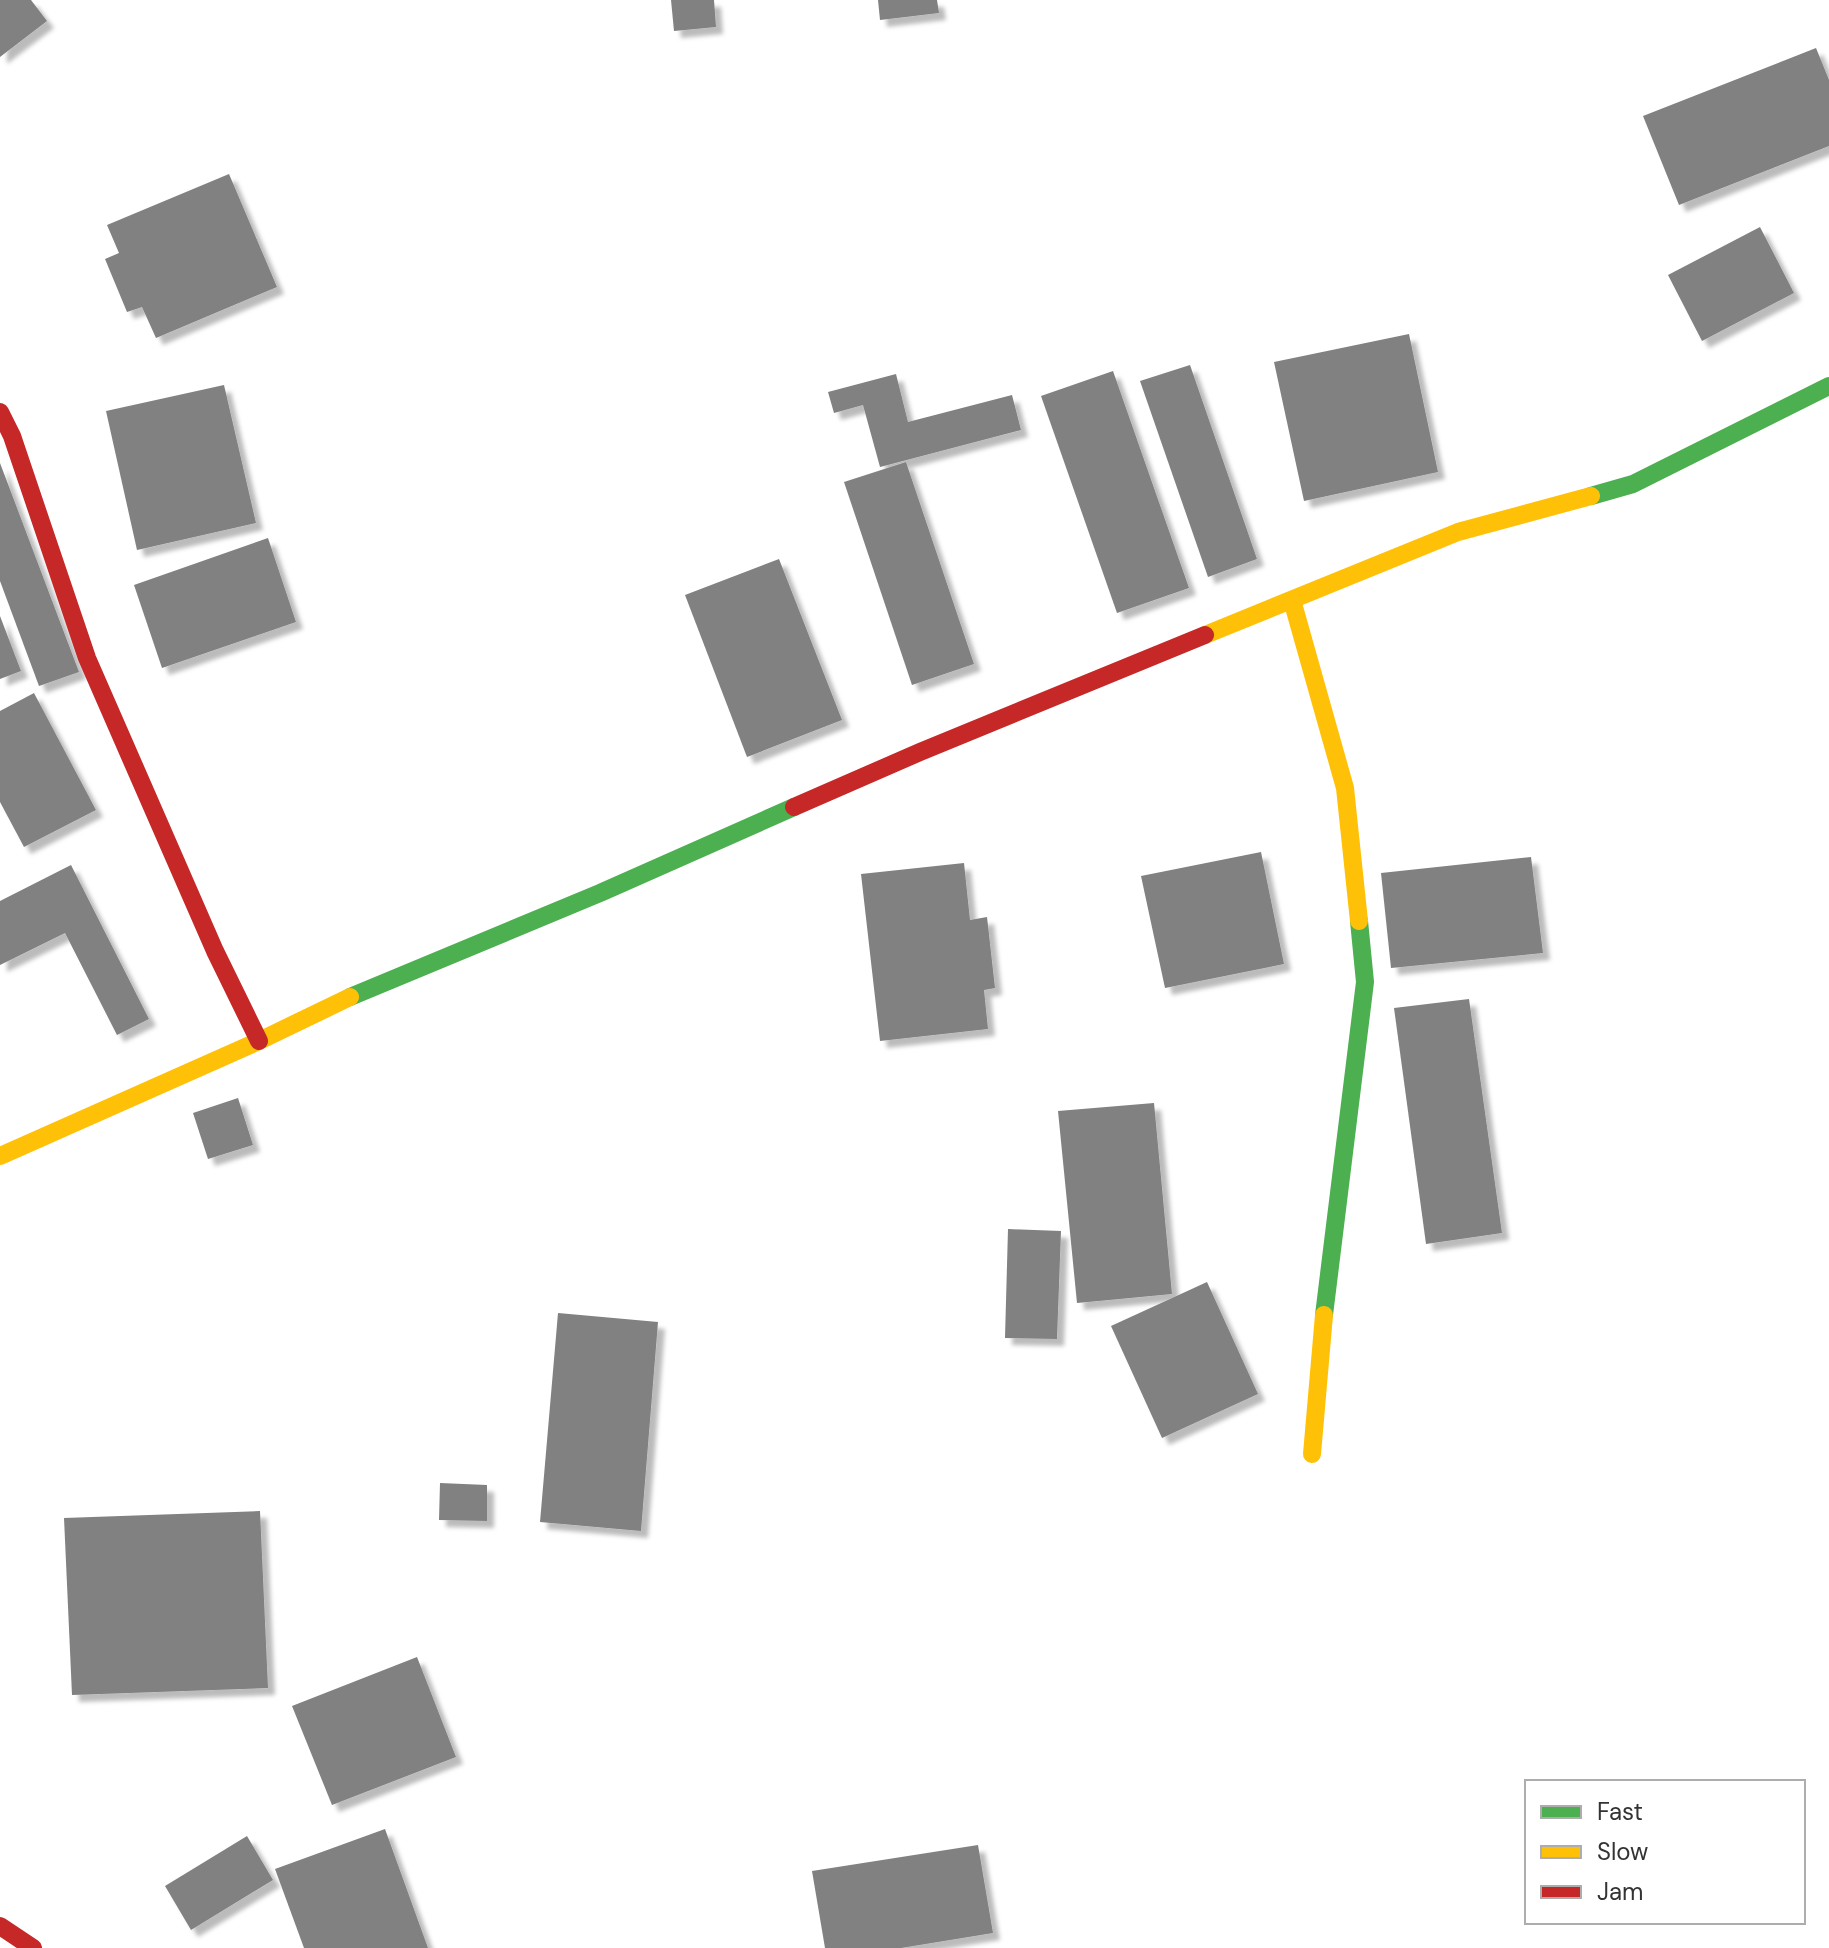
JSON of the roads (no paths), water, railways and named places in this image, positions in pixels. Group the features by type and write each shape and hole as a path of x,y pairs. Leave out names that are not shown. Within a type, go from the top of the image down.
{"street":[{"path":"0,1156 259,1041 319,1010 558,911 920,752 1458,532 1633,484 1829,386"},
{"path":"0,412 12,436 87,658 215,951 259,1041"},
{"path":"1292,600 1345,788 1365,982 1328,1271 1312,1454"},
{"path":"0,1926 33,1948"}]}
